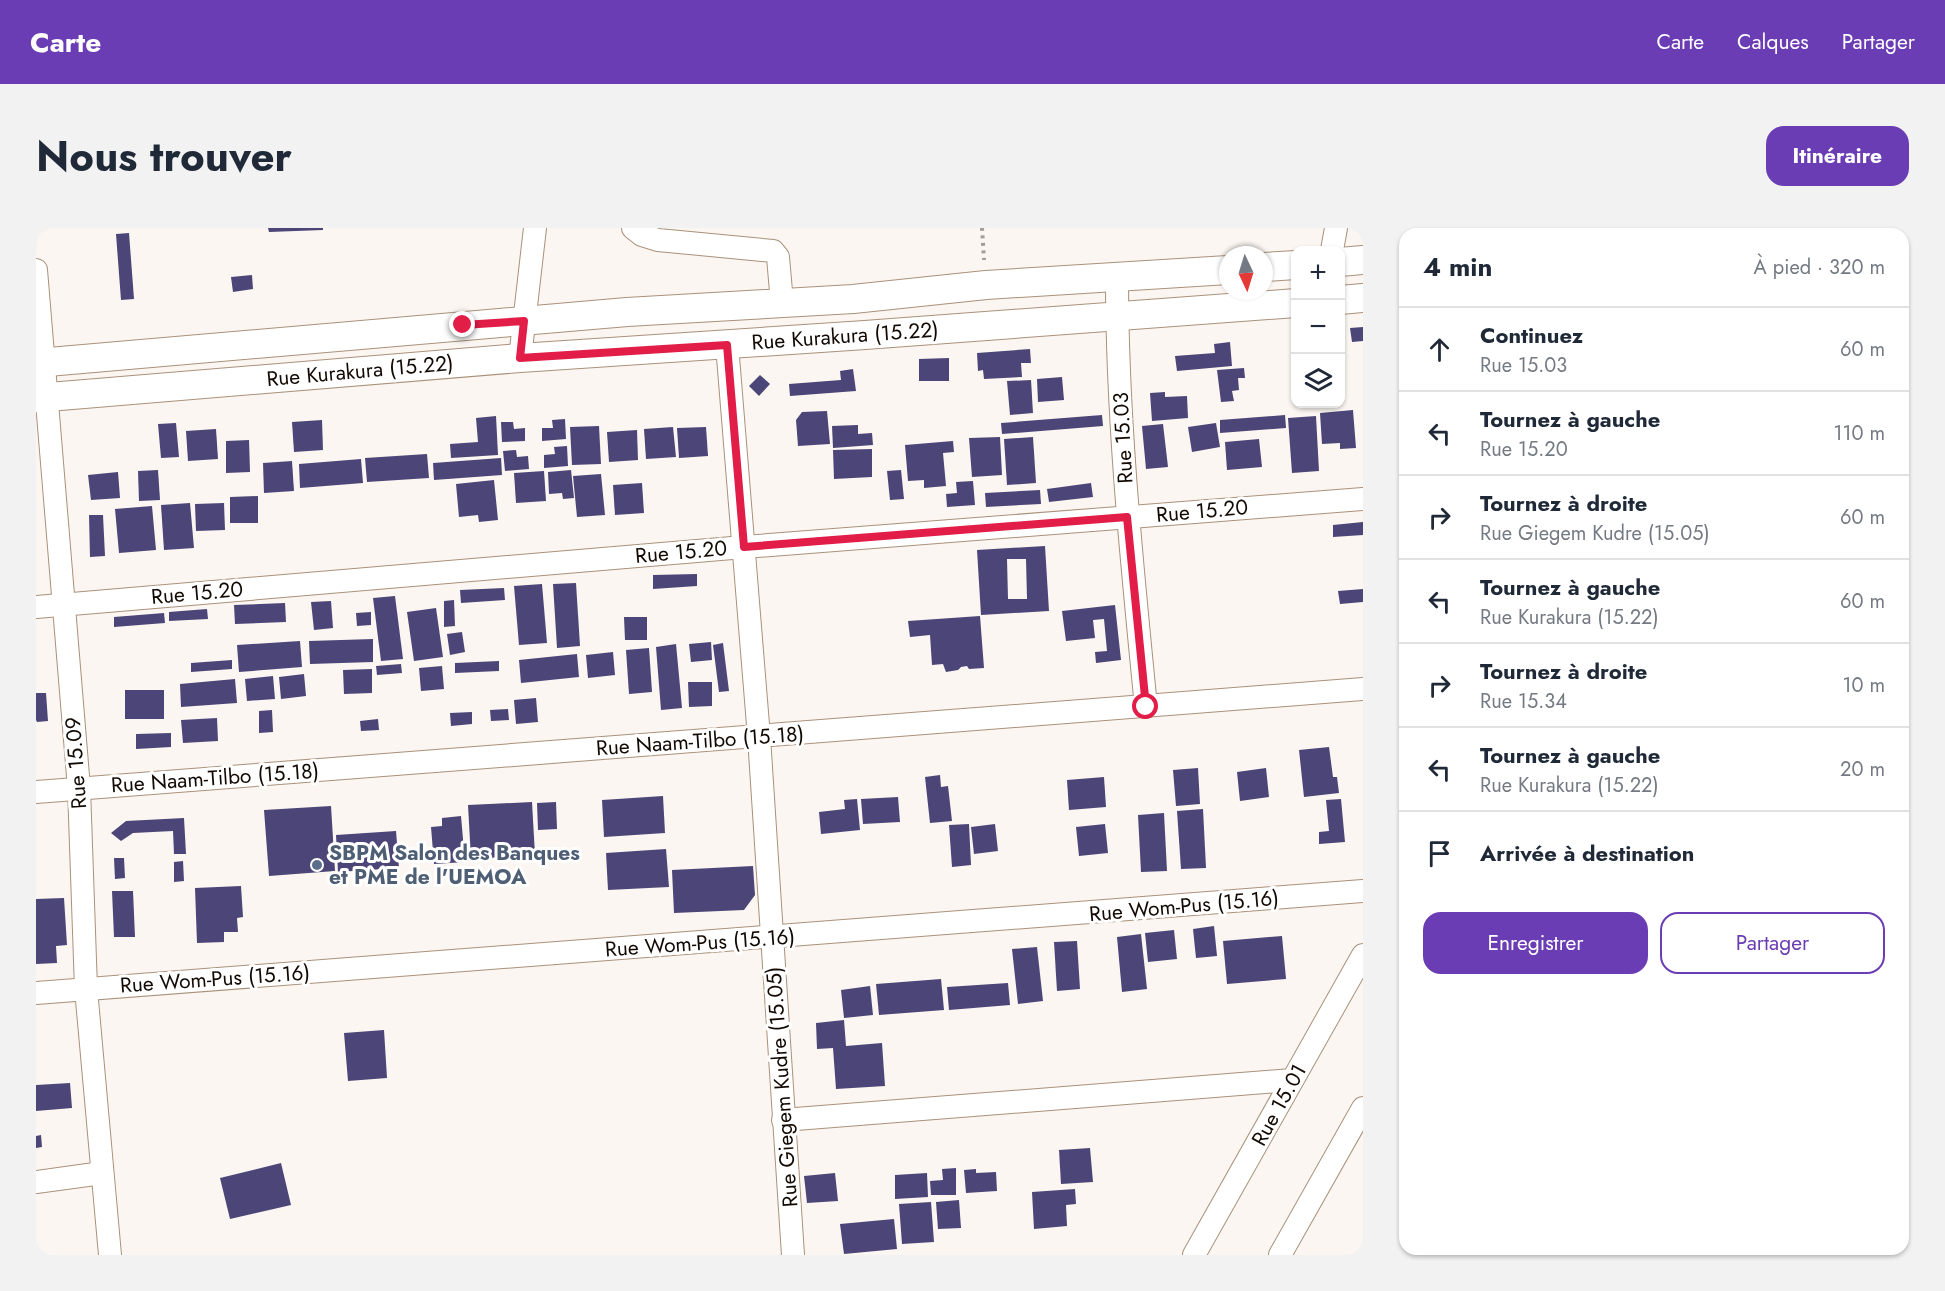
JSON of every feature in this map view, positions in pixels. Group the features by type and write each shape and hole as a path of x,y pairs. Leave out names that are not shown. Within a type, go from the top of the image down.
{"main road":[{"path":"1345,262 1363,260"},
{"path":"1273,266 1291,265"},
{"name":"Rue Kurakura (15.22)","path":"40,362 627,312 853,299 986,285 1219,271"},
{"path":"1345,300 1363,298"},
{"name":"Rue Kurakura (15.22)","path":"42,398 520,358 1291,303"}],"street":[{"path":"520,358 535,228"},
{"path":"633,228 642,235 658,240 773,251 778,257 782,303"},
{"path":"1333,246 1336,228"},
{"name":"Rue 15.09","path":"36,270 42,398 65,604 79,788 86,989 110,1255"},
{"name":"Rue 15.03","path":"1117,278 1127,517 1146,707"},
{"name":"Rue Giegem Kudre (15.05)","path":"727,345 759,737 793,1255"},
{"name":"Rue 15.20","path":"36,607 744,547 1363,499"},
{"name":"Rue Naam-Tilbo (15.18)","path":"36,792 1363,689"},
{"name":"Rue Wom-Pus (15.16)","path":"36,993 1363,891"},
{"name":"Rue 15.01","path":"1194,1255 1363,955"},
{"path":"783,1120 1292,1080"},
{"path":"1280,1255 1363,1108"},
{"path":"36,1182 102,1173"}],"path":[{"path":"982,228 986,285"}],"building":[{"path":"268,228 323,228 323,230 269,232"},
{"path":"129,233 134,299 121,300 116,234"},
{"path":"252,275 253,289 233,292 231,277"},
{"path":"1363,327 1363,341 1352,342 1350,328"},
{"path":"1230,342 1232,366 1177,371 1175,356 1215,353 1214,344"},
{"path":"1030,349 1031,363 1021,363 1022,377 984,379 983,370 978,371 977,353"},
{"path":"949,358 949,381 919,381 919,359"},
{"path":"1244,368 1245,378 1238,378 1239,390 1232,391 1234,401 1221,402 1217,370"},
{"path":"853,369 856,391 790,396 789,384 841,380 840,371"},
{"path":"760,375 770,384 759,396 749,386"},
{"path":"1062,377 1064,400 1038,402 1037,379"},
{"path":"1031,380 1033,413 1010,415 1007,381"},
{"path":"1165,392 1165,397 1187,396 1188,418 1152,421 1150,393"},
{"path":"1353,410 1356,448 1340,449 1340,443 1322,444 1320,413"},
{"path":"827,411 830,444 798,446 796,420 802,412"},
{"path":"1102,415 1103,426 1002,434 1001,423"},
{"path":"1285,415 1286,428 1220,433 1220,420"},
{"path":"496,416 498,455 451,458 450,444 478,442 476,418"},
{"path":"1316,416 1319,471 1292,473 1288,418"},
{"path":"565,419 566,439 542,441 542,428 553,428 552,420"},
{"path":"322,420 323,450 294,452 292,422"},
{"path":"501,422 513,422 514,429 525,428 525,441 502,442"},
{"path":"176,423 179,457 161,458 158,424"},
{"path":"1216,423 1220,447 1192,452 1188,427"},
{"path":"1163,424 1168,467 1146,469 1142,426"},
{"path":"858,425 858,434 872,433 873,445 833,448 832,426"},
{"path":"599,426 601,464 572,465 570,427"},
{"path":"673,427 676,457 646,459 644,429"},
{"path":"706,427 708,456 679,458 677,428"},
{"path":"216,429 218,459 188,461 186,431"},
{"path":"637,430 638,460 609,462 607,432"},
{"path":"1000,437 1002,475 972,477 969,438"},
{"path":"1033,437 1036,483 1007,485 1004,439"},
{"path":"1259,439 1262,467 1227,470 1225,442"},
{"path":"249,440 250,472 226,473 226,441"},
{"path":"953,441 954,452 943,453 946,486 924,488 924,480 908,481 905,445"},
{"path":"567,446 568,466 544,468 544,455 555,454 554,447"},
{"path":"872,449 872,477 834,479 833,450"},
{"path":"516,450 517,457 528,456 529,469 505,471 503,451"},
{"path":"427,454 429,478 367,482 365,458"},
{"path":"501,458 502,475 434,480 433,463"},
{"path":"361,459 363,483 300,488 299,464"},
{"path":"292,461 294,491 264,493 263,463"},
{"path":"158,470 160,500 139,501 138,471"},
{"path":"571,470 574,498 563,499 562,493 549,494 548,472"},
{"path":"901,470 904,499 890,500 887,471"},
{"path":"544,471 546,501 516,503 514,473"},
{"path":"118,472 120,498 91,500 88,475"},
{"path":"601,474 605,515 577,517 573,476"},
{"path":"494,480 498,520 479,522 478,515 459,517 456,484"},
{"path":"973,481 975,505 947,507 946,494 957,493 956,482"},
{"path":"642,483 644,513 615,515 613,485"},
{"path":"1091,483 1093,497 1049,502 1047,489"},
{"path":"1040,490 1041,504 986,507 985,493"},
{"path":"258,496 258,523 230,523 230,497"},
{"path":"190,503 194,548 164,550 161,505"},
{"path":"224,503 225,530 196,531 195,504"},
{"path":"152,506 156,550 119,553 115,509"},
{"path":"89,515 103,515 105,556 90,557"},
{"path":"1363,522 1363,535 1333,537 1333,525"},
{"path":"1045,546 1049,611 981,615 977,550","holes":["1007,559 1026,559 1027,599 1008,599"]},
{"path":"697,574 697,586 653,589 653,575"},
{"path":"576,583 580,646 557,648 553,584"},
{"path":"542,584 547,643 519,645 514,586"},
{"path":"504,588 505,600 461,603 460,590"},
{"path":"1363,589 1363,602 1340,604 1338,591"},
{"path":"395,596 403,659 381,661 373,598"},
{"path":"454,600 455,626 444,627 444,601"},
{"path":"331,601 333,628 314,630 311,602"},
{"path":"285,603 286,622 235,624 234,605"},
{"path":"1115,605 1121,660 1096,663 1095,652 1107,651 1104,619 1093,620 1095,638 1066,641 1062,611"},
{"path":"436,608 443,657 414,661 407,612"},
{"path":"207,609 208,619 169,621 169,612"},
{"path":"371,612 371,625 357,626 356,613"},
{"path":"164,613 165,623 114,627 114,617"},
{"path":"980,616 984,668 969,669 967,666 946,672 943,664 932,665 930,635 910,637 908,621"},
{"path":"624,617 647,617 647,640 625,640"},
{"path":"462,632 465,652 450,655 447,634"},
{"path":"373,639 373,662 310,664 309,641"},
{"path":"300,641 302,667 239,672 237,645"},
{"path":"711,642 712,660 691,662 689,644"},
{"path":"723,643 729,691 719,692 713,645"},
{"path":"676,644 682,708 661,710 656,647"},
{"path":"649,648 652,692 629,694 626,650"},
{"path":"613,652 615,675 588,678 586,655"},
{"path":"577,654 579,677 521,683 519,660"},
{"path":"232,660 232,669 191,672 191,663"},
{"path":"499,661 499,671 455,673 455,663"},
{"path":"401,664 402,673 377,675 376,666"},
{"path":"442,666 444,689 421,691 419,668"},
{"path":"372,669 372,693 344,694 343,670"},
{"path":"304,674 306,696 281,699 279,677"},
{"path":"273,676 275,699 247,701 245,679"},
{"path":"235,679 237,703 181,707 180,684"},
{"path":"688,682 712,682 712,706 689,707"},
{"path":"125,690 164,690 164,719 125,719"},
{"path":"36,693 46,693 48,721 37,722 36,720"},
{"path":"536,698 538,722 516,724 514,700"},
{"path":"508,709 509,720 491,721 490,710"},
{"path":"272,710 273,732 259,733 259,711"},
{"path":"472,712 472,724 451,726 450,713"},
{"path":"217,718 218,741 183,743 181,720"},
{"path":"378,719 379,730 361,731 360,721"},
{"path":"171,733 171,747 136,749 136,734"},
{"path":"1329,747 1333,777 1337,777 1339,793 1304,797 1299,750"},
{"path":"1198,768 1200,804 1176,806 1173,770"},
{"path":"1266,768 1269,797 1240,801 1237,772"},
{"path":"940,775 941,787 948,786 952,821 930,823 925,777"},
{"path":"1104,777 1106,807 1069,810 1067,780"},
{"path":"663,796 665,833 604,837 602,800"},
{"path":"898,797 900,822 863,824 861,799"},
{"path":"857,799 860,830 821,834 819,812 845,809 844,800"},
{"path":"1341,799 1345,842 1319,844 1319,832 1329,831 1326,800"},
{"path":"532,802 535,855 471,859 468,805"},
{"path":"556,802 557,829 538,830 537,803"},
{"path":"331,806 335,871 269,876 264,810"},
{"path":"1203,809 1206,868 1181,869 1177,811"},
{"path":"1164,813 1167,871 1141,872 1138,815"},
{"path":"461,816 465,862 434,864 431,827 442,826 442,818"},
{"path":"184,818 186,854 174,854 173,831 133,833 121,841 111,833 126,821"},
{"path":"969,824 971,865 952,867 949,825"},
{"path":"995,824 998,851 974,854 971,827"},
{"path":"1105,824 1108,853 1079,856 1076,827"},
{"path":"396,831 399,868 338,872 336,835"},
{"path":"666,849 669,887 608,890 606,853"},
{"path":"114,858 124,858 125,878 115,879"},
{"path":"183,861 184,881 174,882 174,862"},
{"path":"753,866 755,895 744,910 674,913 672,870"},
{"path":"241,886 243,917 237,918 238,932 224,932 224,942 197,943 195,888"},
{"path":"112,891 133,891 135,937 114,937"},
{"path":"64,898 67,945 56,946 57,963 36,964 36,899"},
{"path":"1214,926 1217,956 1196,958 1193,929"},
{"path":"1174,930 1177,959 1148,962 1145,933"},
{"path":"1141,934 1147,989 1122,992 1117,937"},
{"path":"1282,936 1286,979 1227,984 1223,941"},
{"path":"1077,941 1080,989 1057,991 1054,942"},
{"path":"1037,947 1043,1001 1018,1004 1012,949"},
{"path":"941,979 944,1010 879,1015 876,984"},
{"path":"1008,983 1010,1005 949,1010 947,987"},
{"path":"870,986 873,1015 844,1018 841,990"},
{"path":"844,1020 846,1046 882,1043 885,1086 836,1089 833,1048 817,1049 816,1023"},
{"path":"384,1030 387,1078 348,1081 344,1033"},
{"path":"70,1083 72,1108 36,1111 36,1085"},
{"path":"41,1135 42,1147 36,1148 36,1136"},
{"path":"1090,1148 1093,1182 1061,1184 1059,1150"},
{"path":"281,1163 291,1205 230,1219 220,1178"},
{"path":"956,1168 956,1195 931,1195 930,1181 943,1180 942,1169"},
{"path":"976,1169 976,1173 996,1172 997,1191 966,1193 964,1170"},
{"path":"835,1173 838,1201 807,1203 804,1176"},
{"path":"927,1173 928,1197 895,1199 895,1175"},
{"path":"1075,1189 1076,1204 1066,1205 1067,1226 1034,1229 1032,1192"},
{"path":"959,1200 961,1228 938,1229 936,1202"},
{"path":"931,1202 934,1242 902,1244 899,1204"},
{"path":"894,1219 897,1249 844,1254 840,1224"}],"place":[{"name":"SBPM Salon des Banques et PME de l'UEMOA","path":"317,865"}],"route":[{"path":"463,325 524,321 520,358 727,345 744,547 1127,517 1146,707"}]}
